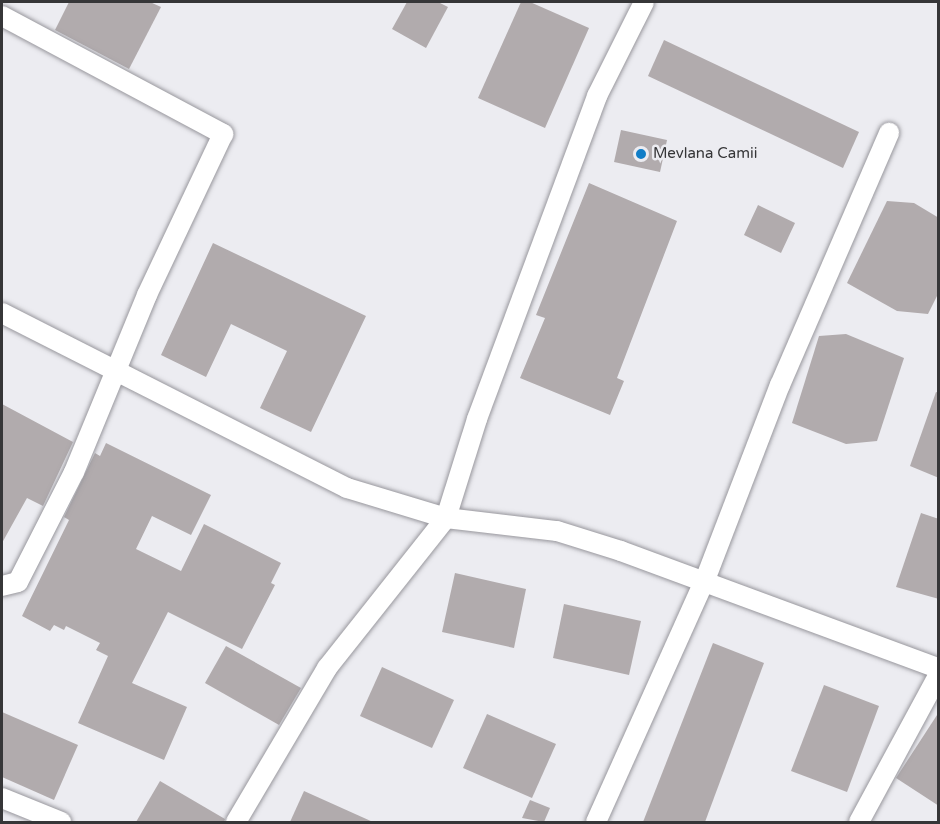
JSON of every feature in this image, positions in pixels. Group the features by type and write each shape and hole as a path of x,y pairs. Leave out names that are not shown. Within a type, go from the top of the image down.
{"street":[{"path":"236,822 327,668 446,518 477,419 597,96 644,2"},
{"path":"2,16 223,134 115,372 74,472 18,582 2,586"},
{"path":"596,822 705,580 780,385 889,133"},
{"path":"2,314 347,488 446,518 557,531 705,580 939,668"},
{"path":"859,822 939,676"},
{"path":"2,798 61,822"}],"building":[{"path":"69,2 150,2 161,7 129,69 55,30"},
{"path":"407,2 438,2 448,7 426,48 392,29"},
{"path":"521,2 530,2 589,28 545,128 478,98"},
{"path":"664,40 859,132 843,168 648,76"},
{"path":"621,130 667,140 660,172 614,162"},
{"path":"589,183 677,221 617,378 624,381 610,415 520,378 545,318 536,315"},
{"path":"887,201 914,203 939,218 939,292 928,314 897,311 847,283"},
{"path":"758,205 795,223 781,253 744,235"},
{"path":"213,243 366,316 311,432 260,408 287,351 231,324 206,377 161,355"},
{"path":"846,334 904,358 877,441 846,444 792,423 819,336"},
{"path":"936,392 939,393 939,478 910,466"},
{"path":"2,404 73,442 43,506 27,498 2,543"},
{"path":"106,443 211,495 191,535 152,516 136,549 181,571 204,524 281,563 271,583 275,585 242,649 168,612 132,683 187,707 164,760 78,723 108,656 96,650 100,643 66,626 64,630 54,625 50,631 22,616 69,520 64,517 95,453 100,456"},
{"path":"921,513 939,519 939,599 896,587"},
{"path":"455,573 526,589 514,648 442,632"},
{"path":"564,604 641,621 629,675 553,658"},
{"path":"713,643 764,663 705,822 643,822"},
{"path":"226,646 301,688 279,725 205,683"},
{"path":"382,667 454,700 432,748 360,716"},
{"path":"824,685 879,706 847,792 791,771"},
{"path":"2,712 78,745 54,800 2,777"},
{"path":"939,712 939,806 896,778"},
{"path":"487,714 556,744 532,798 463,768"},
{"path":"160,781 225,819 224,822 136,822"},
{"path":"304,791 373,822 290,822"},
{"path":"530,800 550,808 544,822 522,818"}],"place":[{"name":"Mevlana Camii","path":"641,154"}]}
